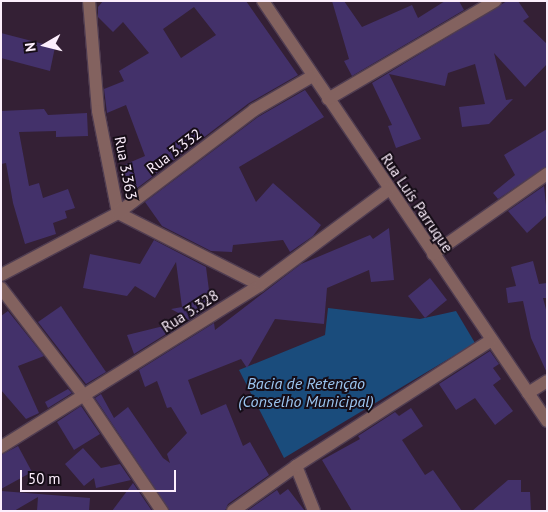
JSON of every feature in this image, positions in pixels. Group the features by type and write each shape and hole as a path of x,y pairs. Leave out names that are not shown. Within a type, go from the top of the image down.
{"street":[{"name":"Rua 3.363","path":"89,1 98,111 118,213 260,286"},
{"name":"Rua Luís Parruque","path":"263,1 490,341 547,421"},
{"path":"328,99 495,1"},
{"name":"Rua 3.332","path":"1,275 118,213 254,110 312,76"},
{"path":"432,254 547,174"},
{"name":"Rua 3.328","path":"1,447 85,397 260,286 388,190"},
{"path":"1,288 85,397 162,511"},
{"path":"233,511 296,466 490,341"},
{"path":"528,392 547,380"},
{"path":"296,466 314,511"}],"water":[{"name":"Bacia de Retenção (Conselho Municipal)","path":"328,308 420,319 456,311 475,343 284,458 239,370 325,335"}],"building":[{"path":"103,1 246,1 298,75 249,103 136,189 119,167 145,156 126,105 107,113 104,89 124,81 119,71 149,53 123,22 113,32 98,17 98,7","holes":["194,7 216,35 181,58 163,29"]},
{"path":"332,1 344,1 362,27 412,5 418,18 445,1 459,1 464,10 352,76 344,61 349,59"},
{"path":"507,1 518,1 529,17 523,21 547,44 547,64 525,87 494,53 506,100 513,99 489,124 462,127 459,107 485,104 475,64 448,73 445,86 389,74 421,139 396,148 388,126 392,125 372,83"},
{"path":"1,33 55,47 50,71 1,58"},
{"path":"305,90 324,117 239,167 256,202 273,183 321,225 313,236 290,252 283,240 233,245 232,252 211,251 162,226 145,202 258,117"},
{"path":"44,109 48,115 87,113 88,136 56,137 56,131 19,132 29,186 39,183 43,198 68,189 75,208 65,211 67,218 53,223 56,234 25,244 13,203 6,163 1,164 1,111"},
{"path":"547,129 547,166 498,199 493,193 515,175 504,155"},
{"path":"544,186 547,215 527,233 508,211"},
{"path":"389,228 394,280 371,282 369,270 327,288 324,324 275,319 247,368 241,359 188,380 201,415 226,404 243,446 250,442 269,475 228,504 225,511 170,511 95,398 101,394 114,418 128,407 163,458 170,463 167,454 187,433 171,407 167,408 157,381 145,387 139,370 214,323 215,330 301,264 370,235 373,239"},
{"path":"154,240 206,267 211,306 134,354 127,335 184,321 184,316 171,309 182,307 176,262 155,298 135,286 127,296 83,288 90,254 140,264"},
{"path":"533,261 539,284 547,283 547,298 543,298 547,313 547,373 531,338 523,301 508,303 506,288 516,286 511,267"},
{"path":"430,278 447,300 425,318 408,296"},
{"path":"61,306 106,372 86,384 38,322"},
{"path":"8,311 44,356 18,366 39,413 26,419 1,390 1,316"},
{"path":"490,351 499,364 493,368 501,379 493,385 513,411 495,425 475,398 456,410 439,384"},
{"path":"68,389 72,393 48,408 45,402"},
{"path":"81,406 100,434 74,450 57,422"},
{"path":"411,408 423,426 402,440 425,475 433,470 462,511 352,511 322,460 360,439 358,436 395,412 399,416"},
{"path":"18,446 32,472 1,489 1,455"},
{"path":"83,448 101,468 120,464 131,480 96,488 94,478 84,486 65,464"},
{"path":"508,480 521,480 521,492 530,492 531,511 472,511"},
{"path":"133,483 152,511 112,511"},
{"path":"288,489 305,511 247,511 277,490 280,495"},
{"path":"1,491 90,498 89,511 37,511 38,497 14,511 1,511"}]}
